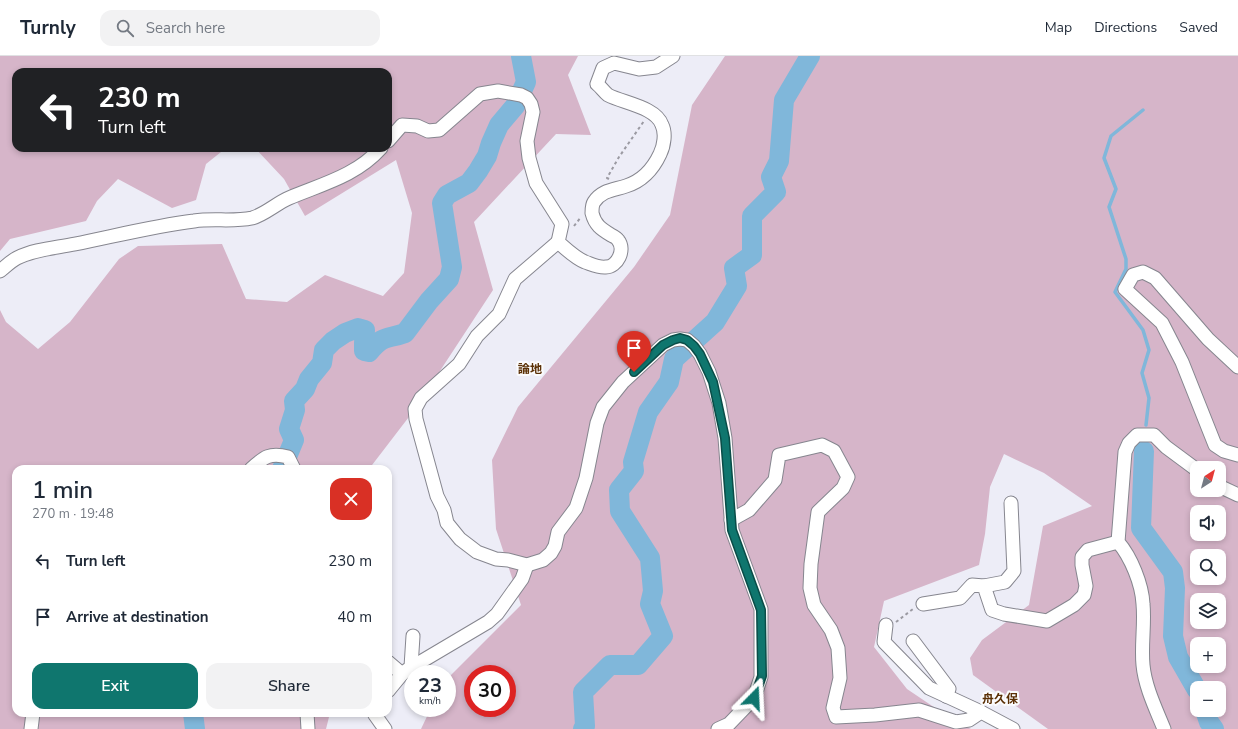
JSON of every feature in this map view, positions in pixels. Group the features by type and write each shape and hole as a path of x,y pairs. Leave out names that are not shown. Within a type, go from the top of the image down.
{"street":[{"path":"558,242 582,261 598,266 606,267 614,264 619,258 622,246 618,239 601,229 596,224 592,208 594,202 603,194 613,189 623,187 646,175 656,162 663,147 662,125 656,115 607,94 598,84 603,68 614,63 639,69 656,67 673,56"},
{"path":"392,136 402,125 417,126 428,131 439,130 480,94 498,91 521,95 527,98 531,104 532,112 527,141 529,158 536,183 562,224 558,242 515,279 498,314 477,336 459,364 421,398 415,409 416,419 437,496 444,510 447,523 460,539 477,552 496,559 527,564 543,560 555,546 558,532 576,508 586,478 597,423 603,407 628,377 655,352 673,340 680,338 687,340 700,354 713,382 725,438 732,530 761,610 762,676 754,698 729,724 718,729"},
{"path":"0,271 15,259 30,252 164,225 198,220 223,221 252,218 288,198 322,186 355,170 378,152"},
{"path":"1238,367 1208,340 1155,278 1143,272 1133,276 1125,289 1162,323 1182,362 1215,445 1224,451 1238,455"},
{"path":"1164,729 1150,694 1143,666 1143,603 1136,573 1126,551 1118,542 1125,452 1129,443 1137,435 1154,435 1166,447 1190,465"},
{"path":"731,520 749,510 775,480 780,455 822,445 834,451 848,477 843,488 818,512 812,548 810,588 814,605 831,630 838,648 840,678 833,708 836,717 875,715 920,710 956,722 969,720 981,712"},
{"path":"256,465 263,458 280,455 288,457 292,465"},
{"path":"1226,489 1238,495"},
{"path":"923,604 960,598 972,585 984,586 1005,582 1014,571 1011,503"},
{"path":"984,586 992,610 1004,614 1047,621 1074,605 1084,595 1086,586 1082,558 1088,550 1118,542"},
{"path":"417,665 493,618 522,579 527,564"},
{"path":"886,625 884,642 929,688 981,712 1013,729"},
{"path":"408,665 413,636"},
{"path":"913,641 949,689 946,696"},
{"path":"392,664 404,670"},
{"path":"392,687 404,674"},
{"path":"307,717 308,729"},
{"path":"376,717 385,729"}],"path":[{"path":"623,187 607,178 640,125 651,113"},
{"path":"886,625 897,622 910,611 923,604"}],"shaded area":[{"path":"0,56 578,56 568,75 591,135 556,134 474,222 493,290 415,409 372,465 12,465 12,717 329,717 326,729 0,729 0,310 6,322 38,349 70,322 119,259 138,246 222,244 246,299 287,302 325,275 383,296 404,273 412,213 396,160 305,216 284,179 259,152 392,152 392,68 12,68 12,152 221,152 206,164 196,200 172,208 118,179 97,201 86,221 10,239 0,251"},
{"path":"725,56 1238,56 1238,729 1048,729 973,675 970,658 982,640 1029,605 1043,526 1092,506 1044,473 1004,454 990,487 985,534 979,565 884,601 874,647 907,689 956,722 971,729 421,729 427,717 456,717 456,670 521,605 496,529 492,460 518,407 634,267 670,215 692,105"}],"waterway":[{"path":"284,465 294,440 289,429 295,410 294,401 305,389 309,379 322,363 324,350 333,341 345,333 358,328 365,330 364,351 369,352 378,342 386,338 405,333 429,301 449,279 452,267 442,203 447,195 469,183 487,156 499,125 515,106 526,82 521,56"},
{"path":"583,729 585,726 583,692 610,665 638,665 663,636 650,604 653,591 650,558 620,511 619,490 634,471 633,462 648,412 669,382 674,359 715,322 737,286 734,268 752,255 752,216 776,192 771,177 779,161 784,100 810,56"},
{"path":"1143,110 1111,136 1104,158 1116,189 1109,207 1126,259 1126,269 1115,292 1143,330 1149,350 1142,373 1149,398 1146,425"},
{"path":"1144,445 1144,451"},
{"path":"1144,451 1141,528 1173,572 1175,588 1173,636 1178,657 1192,681"},
{"path":"194,717 195,729"},
{"path":"1207,717 1214,729"}],"district":[{"name":"論地","path":"530,369"},
{"name":"舟久保","path":"1000,699"}],"route":[{"path":"634,372 663,345 680,338 687,340 700,354 713,382 719,403 725,438 732,530 761,610 762,676 754,698"}]}
